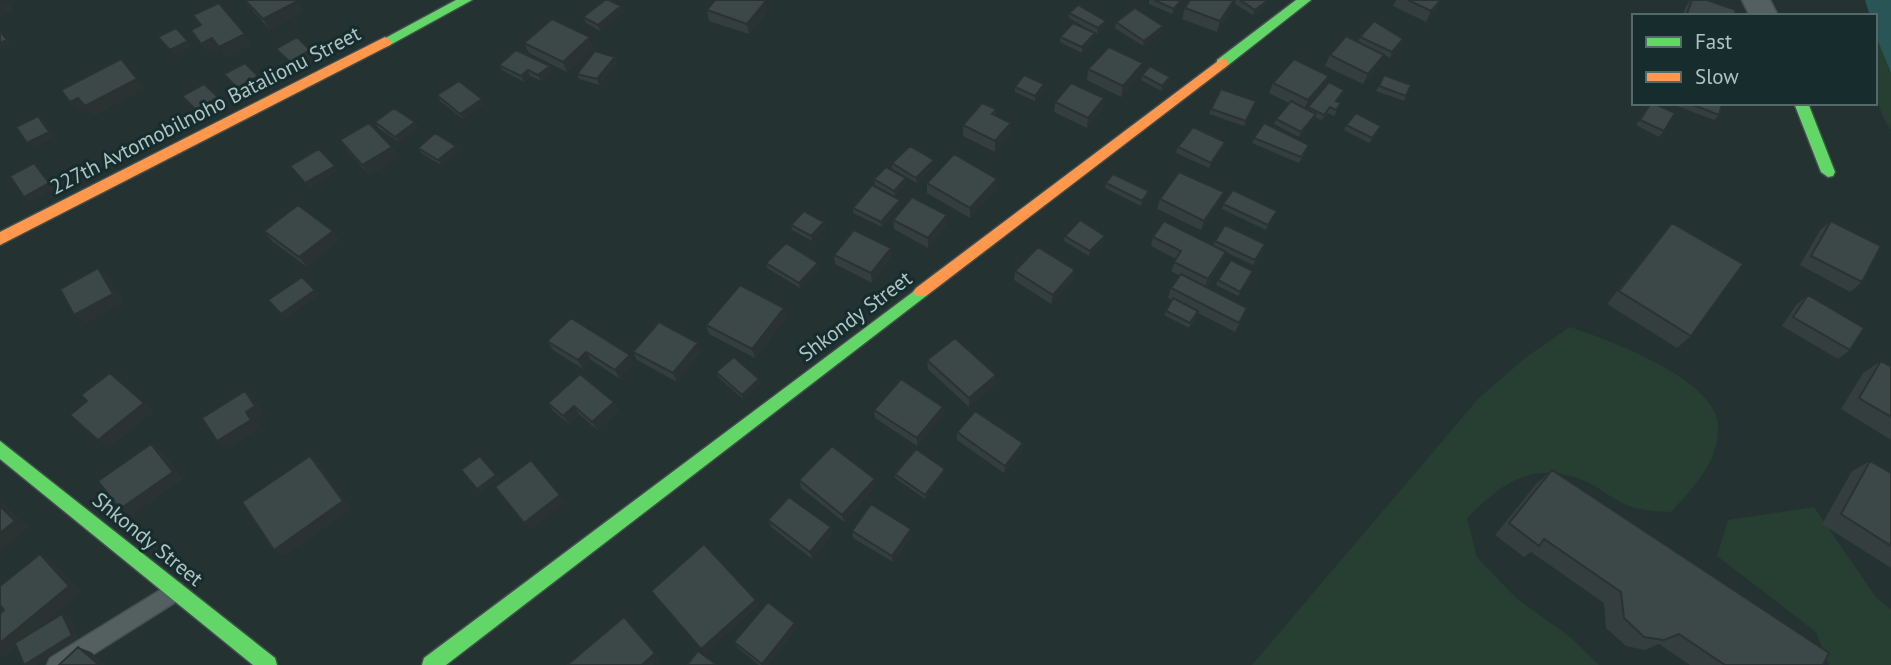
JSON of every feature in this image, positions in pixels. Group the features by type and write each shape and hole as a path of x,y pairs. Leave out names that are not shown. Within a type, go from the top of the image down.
{"street":[{"name":"227th Avtomobilnoho Batalionu Street","path":"0,239 467,0"},
{"name":"Shkondy Street","path":"431,665 1305,0"},
{"path":"1802,105 1828,172"},
{"name":"Shkondy Street","path":"0,449 178,589 268,665"}],"lane":[{"path":"57,665 178,589"}],"green space":[{"path":"1877,39 1891,73 1891,130 1877,96"},
{"path":"1570,327 1632,351 1679,377 1699,391 1712,407 1718,424 1715,449 1704,473 1671,512 1627,505 1585,481 1549,473 1534,474 1506,485 1467,518 1477,557 1516,598 1570,637 1599,665 1252,665 1479,398 1525,358"},
{"path":"1814,507 1875,596 1891,610 1891,665 1829,665 1816,632 1717,556 1728,520"}],"water":[{"path":"1865,0 1891,0 1891,73 1877,39 1877,14 1869,14"}],"building":[{"path":"245,0 295,0 296,2 263,19"},
{"path":"605,0 621,6 598,25 583,17"},
{"path":"715,0 766,1 747,24 707,10"},
{"path":"1154,0 1181,0 1174,9"},
{"path":"1190,0 1234,0 1220,21 1185,8"},
{"path":"1240,0 1265,0 1267,1 1255,10"},
{"path":"1408,0 1441,0 1431,11"},
{"path":"1692,0 1707,0 1736,10 1735,14 1687,14"},
{"path":"219,3 245,34 219,47 212,38 201,44 191,30 201,25 193,15"},
{"path":"1078,5 1106,21 1098,28 1069,13"},
{"path":"1135,8 1163,26 1144,41 1116,22"},
{"path":"552,19 590,37 563,62 524,43"},
{"path":"1374,21 1403,39 1392,52 1360,37"},
{"path":"1073,23 1095,33 1082,47 1060,37"},
{"path":"176,28 188,41 170,50 158,37"},
{"path":"0,31 7,40 0,43"},
{"path":"1346,36 1384,55 1368,74 1330,55"},
{"path":"297,37 310,50 290,62 276,49"},
{"path":"1109,47 1143,63 1123,86 1088,69"},
{"path":"516,50 550,66 538,75 528,70 521,76 499,65"},
{"path":"595,51 615,57 597,79 577,74"},
{"path":"121,59 137,79 85,106 78,98 70,102 61,90"},
{"path":"1294,59 1329,76 1308,100 1273,83"},
{"path":"245,63 258,76 237,88 224,74"},
{"path":"1150,66 1170,77 1162,86 1142,75"},
{"path":"1024,75 1044,84 1035,96 1015,87"},
{"path":"1384,75 1411,85 1406,96 1379,86"},
{"path":"459,81 482,99 460,114 437,95"},
{"path":"1329,82 1344,90 1336,101 1341,103 1336,110 1330,107 1324,115 1308,107"},
{"path":"1071,83 1104,98 1088,118 1055,102"},
{"path":"204,84 218,97 196,110 182,96"},
{"path":"1221,89 1256,101 1246,121 1211,109"},
{"path":"1291,101 1316,114 1301,132 1276,119"},
{"path":"982,103 996,109 992,114 1011,123 995,141 963,125"},
{"path":"1650,105 1657,105 1675,113 1664,131 1640,120"},
{"path":"1693,105 1722,105 1719,115"},
{"path":"394,108 415,122 395,137 375,122"},
{"path":"1356,113 1381,126 1372,138 1346,125"},
{"path":"38,116 49,132 27,143 16,127"},
{"path":"369,123 392,147 362,165 340,140"},
{"path":"1264,123 1309,145 1301,157 1254,138"},
{"path":"1193,127 1225,142 1211,163 1178,147"},
{"path":"435,133 456,146 438,160 418,148"},
{"path":"910,146 934,160 916,178 892,163"},
{"path":"319,149 335,166 305,183 290,166"},
{"path":"954,154 997,179 970,208 927,183"},
{"path":"34,163 49,183 24,197 10,176"},
{"path":"886,167 906,178 894,191 874,179"},
{"path":"1179,172 1224,192 1204,221 1160,199"},
{"path":"1113,174 1149,191 1142,201 1106,183"},
{"path":"872,185 900,200 881,222 853,208"},
{"path":"1233,190 1277,211 1268,225 1223,204"},
{"path":"912,197 947,215 928,238 893,220"},
{"path":"298,205 333,231 299,257 264,231"},
{"path":"804,211 824,222 811,236 791,225"},
{"path":"1080,220 1105,236 1090,251 1065,236"},
{"path":"1164,221 1226,252 1208,279 1174,262 1181,251 1153,237"},
{"path":"1831,221 1881,246 1862,282 1811,256"},
{"path":"1672,223 1743,264 1691,336 1619,291"},
{"path":"1225,225 1265,244 1255,260 1215,241"},
{"path":"854,230 891,248 871,273 834,255"},
{"path":"786,243 818,263 799,283 766,263"},
{"path":"1038,247 1075,270 1053,295 1015,271"},
{"path":"1231,260 1253,271 1240,292 1218,280"},
{"path":"98,268 113,294 74,315 60,289"},
{"path":"1181,274 1247,308 1239,323 1171,288"},
{"path":"302,277 315,290 281,314 268,300"},
{"path":"740,285 784,308 752,349 706,325"},
{"path":"1808,295 1864,328 1850,350 1793,317"},
{"path":"1173,298 1198,311 1190,323 1166,311"},
{"path":"571,318 630,355 615,370 586,352 578,360 547,341"},
{"path":"659,322 698,343 673,373 633,352"},
{"path":"955,338 996,375 969,398 927,360"},
{"path":"734,357 759,379 742,395 716,372"},
{"path":"1881,361 1891,367 1891,417 1859,398"},
{"path":"110,373 144,403 98,440 70,415 87,401 81,395"},
{"path":"580,374 614,402 592,422 574,406 563,416 548,403"},
{"path":"901,379 943,407 917,438 874,410"},
{"path":"245,391 255,406 246,412 251,420 217,441 202,418"},
{"path":"975,411 1023,443 1005,466 957,432"},
{"path":"151,444 173,472 120,509 98,481"},
{"path":"832,446 875,479 842,515 799,480"},
{"path":"916,449 945,469 925,495 895,474"},
{"path":"310,456 343,501 274,550 242,502"},
{"path":"480,456 496,475 477,489 461,470"},
{"path":"531,460 560,495 524,523 495,487"},
{"path":"1870,461 1891,473 1891,546 1841,514"},
{"path":"1552,470 1829,653 1823,665 1725,665 1679,634 1664,640 1644,637 1624,618 1621,592 1544,539 1539,546 1509,523"},
{"path":"789,497 831,527 810,552 768,520"},
{"path":"871,504 911,529 892,556 852,531"},
{"path":"0,506 15,521 0,533"},
{"path":"704,544 756,600 701,649 651,591"},
{"path":"40,554 69,586 0,643 0,614 4,610 0,605 0,586"},
{"path":"768,602 795,623 762,664 734,642"},
{"path":"62,614 72,635 24,665 15,643"},
{"path":"624,617 655,653 642,665 567,665"},
{"path":"78,647 99,665 59,665"},
{"path":"698,651 717,665 687,665"}],"traffic: fast":[{"path":"385,42 466,0"},
{"path":"1222,63 1305,0"},
{"path":"1802,105 1828,172"},
{"path":"431,665 921,292"},
{"path":"0,449 268,665"}],"traffic: slow":[{"path":"0,239 385,42"},
{"path":"921,292 1222,63"}]}
